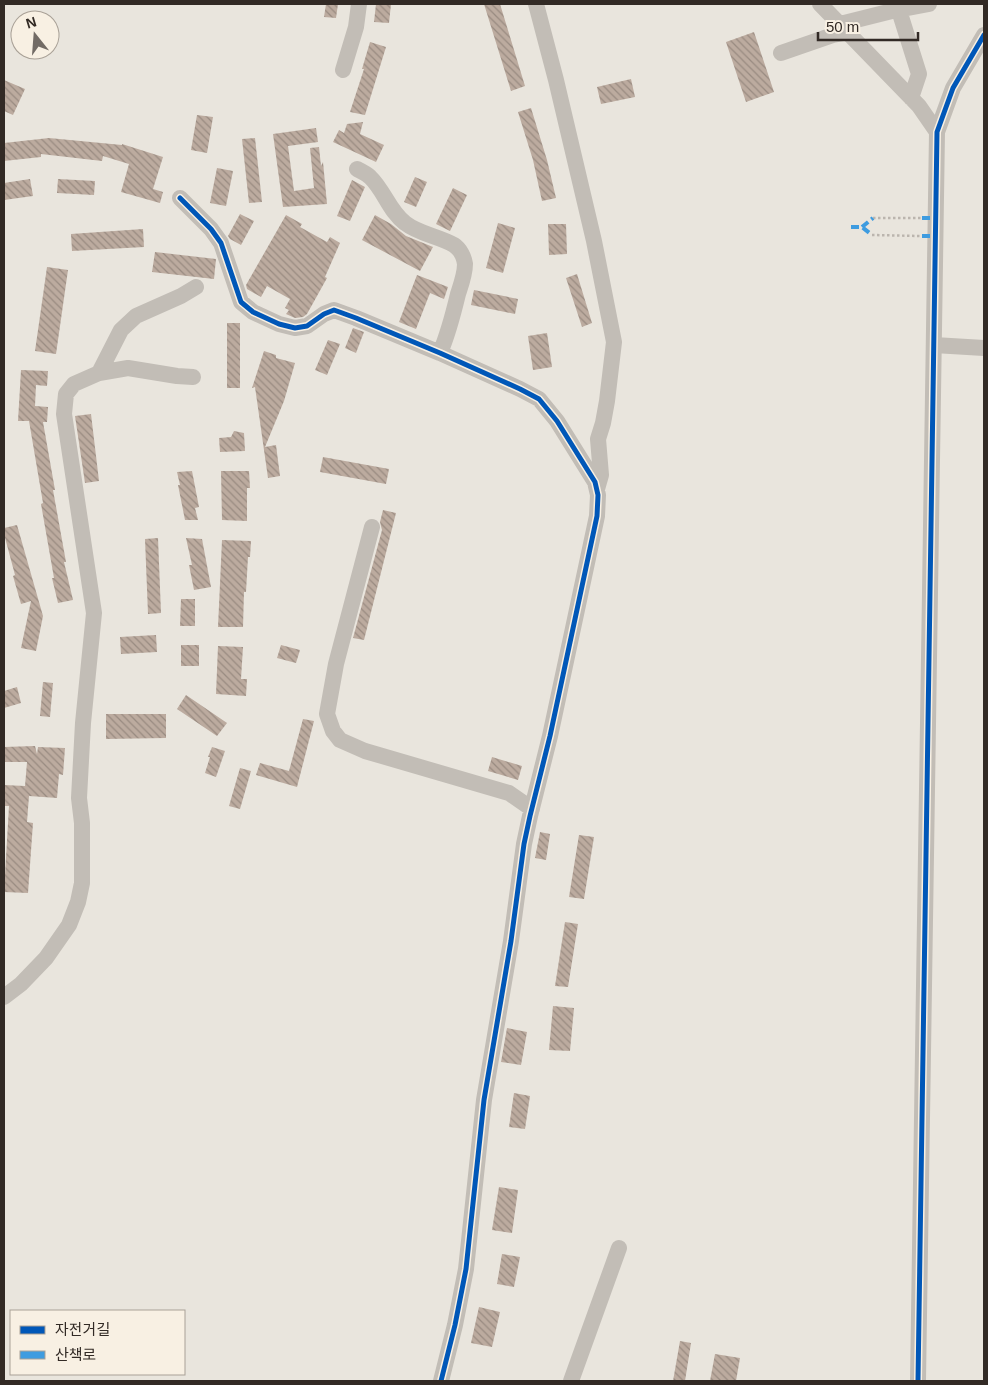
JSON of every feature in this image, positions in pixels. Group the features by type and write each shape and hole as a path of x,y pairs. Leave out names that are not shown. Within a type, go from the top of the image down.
{"street":[{"path":"343,70 356,27 359,4"},
{"path":"536,4 594,241 614,342 607,401 598,439 601,475 597,489"},
{"path":"820,4 919,106 937,132"},
{"path":"781,53 833,35 844,28 898,7 929,4"},
{"path":"898,7 918,74 911,98"},
{"path":"918,1381 937,132 953,88 984,36"},
{"path":"357,169 370,176 397,215 405,223 418,231 454,246 460,251 464,259 465,266 462,281 447,336 440,353"},
{"path":"180,198 211,228 221,243 241,302 253,312 279,324 295,328 307,326 324,314 334,310 440,353 520,389 539,399 557,422 595,482 597,489 597,516 550,736 524,844 511,941 484,1100 466,1269 441,1381"},
{"path":"99,373 121,330 136,316 181,296 196,287"},
{"path":"934,345 984,348"},
{"path":"4,997 21,984 46,958 68,925 78,902 82,883 82,823 79,798 83,723 94,613 64,414 66,394 74,384 99,373 128,368 193,377"},
{"path":"372,527 336,664 327,714 333,731 340,740 365,751 509,793 532,809"},
{"path":"571,1381 619,1248"}],"path":[{"path":"873,218 922,218"},
{"path":"872,235 922,236"}],"building":[{"path":"326,4 338,4 336,18 324,17"},
{"path":"376,4 391,4 389,23 374,22"},
{"path":"484,4 500,4 525,86 511,91"},
{"path":"754,32 774,92 746,102 726,42"},
{"path":"370,42 386,47 365,115 350,112 364,69 362,69"},
{"path":"631,79 635,97 601,104 597,87"},
{"path":"4,80 25,89 13,115 4,111"},
{"path":"531,108 556,198 542,201 533,160 518,112"},
{"path":"197,115 213,117 207,153 191,150"},
{"path":"363,122 360,134 384,145 376,162 333,142 339,130 344,133 347,124"},
{"path":"316,128 318,142 288,146 294,191 314,188 310,148 319,147 321,166 323,162 327,204 283,207 273,134"},
{"path":"49,138 122,144 163,157 153,189 163,192 160,203 121,192 129,164 103,156 102,161 41,154 41,157 4,161 4,143"},
{"path":"255,138 262,202 249,203 242,139"},
{"path":"217,168 233,171 226,206 210,203"},
{"path":"415,177 427,182 416,207 404,202"},
{"path":"30,179 33,196 4,200 4,183"},
{"path":"58,179 95,181 94,195 57,193"},
{"path":"352,180 365,187 350,221 337,216"},
{"path":"453,188 467,195 450,231 436,224"},
{"path":"240,214 254,221 241,245 228,236"},
{"path":"286,215 302,224 300,227 327,242 330,237 340,243 325,277 327,278 307,314 303,317 295,318 286,314 289,310 285,308 290,299 267,286 261,297 247,289 246,285"},
{"path":"375,215 391,224 406,236 433,247 420,271 362,240"},
{"path":"498,223 515,228 503,273 486,268"},
{"path":"548,224 566,224 567,254 549,255"},
{"path":"143,229 144,247 72,251 71,234"},
{"path":"155,252 216,259 214,279 152,272"},
{"path":"47,267 68,270 56,354 35,351"},
{"path":"577,274 592,323 582,327 566,278"},
{"path":"417,275 448,287 444,299 430,293 416,329 399,322"},
{"path":"474,290 518,299 515,314 471,305"},
{"path":"227,323 240,323 240,388 227,388"},
{"path":"353,328 364,332 356,353 345,348"},
{"path":"547,333 552,367 533,370 528,336"},
{"path":"328,340 340,344 327,375 315,370"},
{"path":"264,351 276,355 276,358 295,363 284,401 265,447 276,445 280,476 268,478 255,387 252,388"},
{"path":"21,370 48,371 47,386 36,385 35,406 48,407 47,422 43,422 66,562 64,562 73,600 58,603 52,578 54,578 29,421 18,421"},
{"path":"91,414 99,481 85,483 75,416"},
{"path":"234,431 244,433 245,451 220,452 219,438 231,437"},
{"path":"323,457 389,469 386,484 320,472"},
{"path":"192,471 199,507 195,508 198,520 185,520 177,472"},
{"path":"221,471 249,471 250,488 247,488 247,521 222,520"},
{"path":"383,510 396,513 364,640 353,638 382,530 380,522"},
{"path":"17,525 43,616 36,651 21,648 31,601 21,604 4,534 4,528"},
{"path":"158,538 161,613 148,614 145,539"},
{"path":"186,538 202,539 211,587 194,590 189,565 192,565"},
{"path":"222,540 251,541 246,592 244,592 243,627 218,627"},
{"path":"181,599 195,599 195,626 180,626"},
{"path":"156,635 157,652 121,654 120,637"},
{"path":"181,645 199,645 199,666 181,666"},
{"path":"281,645 300,650 296,663 277,658"},
{"path":"218,646 243,647 241,679 247,679 246,696 216,694"},
{"path":"43,682 53,683 50,717 40,716"},
{"path":"17,687 21,703 4,708 4,691"},
{"path":"186,695 227,723 217,736 177,709"},
{"path":"106,714 166,714 166,738 106,739"},
{"path":"303,719 314,721 297,787 256,775 260,763 289,771"},
{"path":"35,746 37,754 38,747 65,748 63,775 59,774 57,798 29,796 27,822 33,823 28,893 4,892 9,806 4,806 4,785 25,786 27,762 4,762 4,747"},
{"path":"212,747 225,751 216,777 205,773"},
{"path":"492,757 522,766 518,780 488,771"},
{"path":"240,768 251,771 240,809 229,806"},
{"path":"540,832 550,834 546,860 535,858"},
{"path":"579,835 594,837 584,899 569,897"},
{"path":"565,922 578,924 568,987 555,986"},
{"path":"553,1006 574,1008 570,1051 549,1050"},
{"path":"507,1028 527,1032 521,1065 501,1062"},
{"path":"514,1093 530,1096 525,1129 509,1127"},
{"path":"499,1187 518,1190 512,1233 492,1230"},
{"path":"502,1254 520,1257 514,1287 497,1284"},
{"path":"479,1307 500,1312 492,1347 471,1343"},
{"path":"680,1341 691,1343 685,1381 673,1381"},
{"path":"715,1354 740,1358 736,1381 710,1381"}],"marked path":[{"path":"862,227 873,218"},
{"path":"922,218 935,218"},
{"path":"851,227 862,227 872,235"},
{"path":"922,236 935,236"}],"cycle path":[{"path":"918,1381 937,132 953,88 984,35"},
{"path":"180,198 211,229 221,243 241,302 253,312 279,324 295,328 307,326 324,314 334,310 440,353 539,399 557,421 595,482 598,495 597,516 550,736 524,844 511,941 484,1100 466,1269 441,1381"}]}
